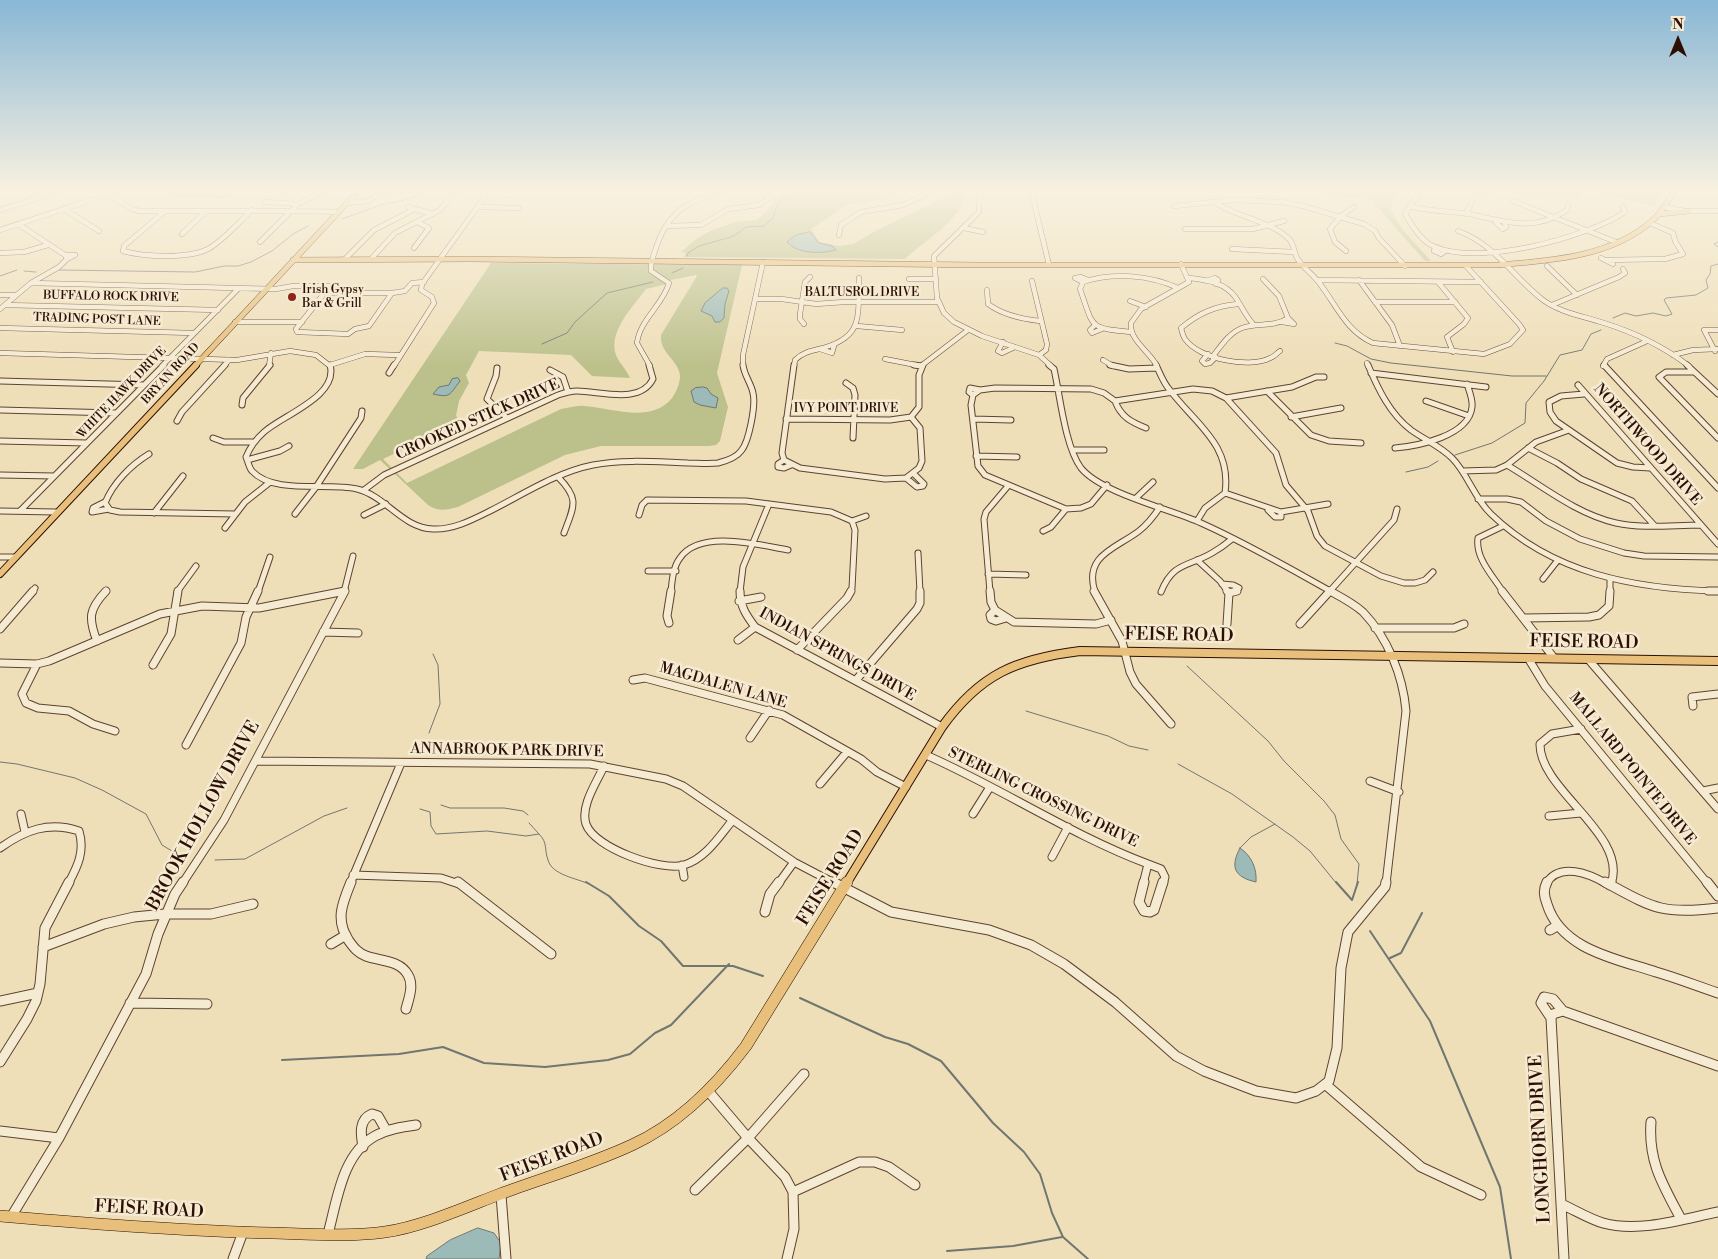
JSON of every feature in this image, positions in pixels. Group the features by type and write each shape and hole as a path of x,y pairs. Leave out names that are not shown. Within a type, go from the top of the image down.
{"main road":[{"name":"BRYAN ROAD","path":"0,574 304,249"},
{"path":"293,260 441,259 1049,265 1466,266 1508,264 1569,256 1593,249"},
{"path":"285,269 298,263 314,260"},
{"name":"FEISE ROAD","path":"0,1216 243,1232 364,1234 408,1228 501,1195 632,1144 669,1124 709,1092 746,1046 958,704 992,676 1013,666 1062,653 1125,652 1718,661"}],"street":[{"path":"0,253 24,252 35,249"},
{"path":"0,309 30,283 59,267 66,257 54,249"},
{"path":"123,249 121,252 136,255 200,254 209,249"},
{"path":"344,260 355,249"},
{"path":"370,260 379,249"},
{"path":"388,373 434,303 432,297 421,290 424,282 448,249"},
{"path":"652,261 657,249"},
{"path":"940,249 934,256 938,302 949,319 968,330 1039,355 1054,369 1073,450 1078,464 1083,471 1107,485 1196,521 1331,591 1360,609 1375,628 1399,675 1406,698 1399,792 1385,887 1348,932 1341,968 1337,1048 1328,1081 1325,1084 1421,1167 1481,1195"},
{"path":"1045,249 1049,265"},
{"path":"1235,249 1244,251 1294,252"},
{"path":"1293,249 1302,265 1318,280 1355,334 1374,342 1400,346 1490,354 1499,350 1522,333 1523,330 1466,266"},
{"path":"1390,249 1405,266"},
{"path":"1435,249 1434,251 1441,254 1445,250 1491,251 1510,249"},
{"path":"1488,249 1508,264 1543,300 1552,305 1610,325 1673,355 1718,394"},
{"path":"1613,264 1603,259 1664,258 1683,254 1680,249"},
{"name":"CROOKED STICK DRIVE","path":"364,490 384,476 507,418 568,392 639,394 650,385 654,379 654,374 638,350 638,334 669,286 668,281 650,271 652,261"},
{"path":"0,353 229,360 245,359 271,353 305,352 323,358 330,364 332,375 324,390 311,401 267,428 253,442 248,451 247,460 255,475 269,483 344,487 364,490 376,495 408,523 416,527 445,529 463,524 579,468 619,462 716,462 729,459 742,451 746,443 754,400 753,392 742,370 743,360 763,262"},
{"path":"1181,264 1188,278 1187,284 1157,299 1138,314 1130,324 1136,340 1151,356 1172,392 1224,458 1228,474 1225,493 1205,508 1196,521"},
{"path":"1547,266 1576,295"},
{"path":"1552,305 1625,274 1623,269"},
{"path":"804,324 800,319 805,282 810,277"},
{"path":"859,278 857,326 852,335 834,346 804,353 795,360 782,453 784,460 800,468 885,479 906,478 919,468 922,460 920,428 911,417"},
{"path":"909,278 936,279"},
{"path":"1132,332 1102,329 1092,333 1090,330 1095,325 1090,320 1080,289 1085,281 1148,278 1178,288"},
{"path":"1188,278 1216,284 1230,292 1254,325"},
{"path":"1212,356 1235,332 1254,325 1282,322 1294,324 1288,318 1287,312 1273,286 1263,279"},
{"path":"1318,280 1481,282"},
{"path":"1359,280 1392,325 1400,346"},
{"path":"1032,281 1047,344 1046,350 1039,355"},
{"path":"325,293 392,293 405,291 412,283 424,282"},
{"path":"1438,282 1468,318 1466,323 1447,337 1453,352"},
{"path":"30,283 266,289 331,285 302,322 297,332 350,333 355,329 369,326 392,293"},
{"name":"WHITE HAWK DRIVE","path":"20,512 239,288"},
{"path":"987,290 988,304 995,309 1020,318 1040,321"},
{"path":"0,295 16,295"},
{"name":"BALTUSROL DRIVE","path":"756,299 786,300 802,304 938,302"},
{"path":"1130,301 1146,307"},
{"path":"1375,302 1455,302"},
{"path":"1238,304 1204,310 1181,328 1182,338 1187,344 1212,356 1238,363 1260,363 1272,360 1280,351"},
{"name":"BUFFALO ROCK DRIVE","path":"5,305 218,310"},
{"path":"1282,322 1288,318"},
{"path":"235,322 302,322"},
{"path":"857,326 902,330"},
{"name":"TRADING POST LANE","path":"0,328 194,333"},
{"path":"885,359 921,366 968,330"},
{"path":"1718,332 1704,330 1718,354"},
{"path":"1003,342 998,351 1002,353 1015,346"},
{"path":"1645,342 1606,359 1603,366 1718,488"},
{"path":"1673,355 1693,350 1715,349"},
{"path":"242,405 243,398 270,365 271,353"},
{"path":"330,364 365,354 399,355"},
{"path":"177,420 229,360"},
{"path":"1102,360 1111,366 1123,369 1157,368"},
{"path":"1367,363 1378,389 1400,420 1448,455 1462,470 1478,499 1503,526 1558,560 1610,580 1666,590 1718,591"},
{"name":"IVY POINT DRIVE","path":"786,419 890,420 911,417 919,407 919,375 921,366"},
{"path":"497,368 496,376 487,399 507,418"},
{"path":"550,370 563,377 568,392"},
{"path":"1694,372 1666,372 1659,377 1718,438"},
{"path":"1371,373 1486,387"},
{"path":"1226,398 1292,387 1316,377 1324,376"},
{"path":"0,381 144,385"},
{"path":"846,383 853,388 855,395 853,438"},
{"path":"1395,448 1409,447 1429,441 1461,426 1469,416 1472,406 1467,384"},
{"name":"NORTHWOOD DRIVE","path":"1578,385 1718,544"},
{"path":"1107,485 1095,502 1080,509 1066,509 1008,486 981,472 976,456 971,399 973,395 980,390 995,388 1099,391 1115,401 1123,418 1146,428"},
{"path":"1115,401 1202,389 1226,398 1276,453 1282,464 1282,475 1286,486 1313,518 1318,538 1323,544 1380,576 1401,583 1425,581 1433,572"},
{"path":"1267,391 1309,434 1321,441 1361,443"},
{"path":"1584,394 1562,395 1549,402 1550,412 1556,420 1617,463 1633,467 1650,468"},
{"path":"1426,401 1469,416"},
{"path":"1291,417 1341,408"},
{"path":"0,410 116,413"},
{"path":"295,514 316,487 361,418 362,411"},
{"path":"973,419 1011,420"},
{"path":"1462,470 1496,470 1507,465 1528,448 1546,437 1570,430"},
{"path":"213,438 224,442 253,442"},
{"path":"0,441 87,444"},
{"path":"247,460 280,452 289,446"},
{"path":"1528,448 1581,479 1632,502 1654,525"},
{"path":"1073,450 1104,450"},
{"path":"148,454 140,459 108,494 106,502 109,508 117,512 235,514"},
{"path":"976,456 1017,457"},
{"path":"784,460 779,462 778,467 784,468 791,465"},
{"path":"1507,465 1591,515 1617,524 1701,525"},
{"path":"906,478 916,486 923,486 924,484 913,473"},
{"path":"0,475 54,476"},
{"path":"154,513 183,476"},
{"path":"558,477 572,491 575,498 564,533"},
{"path":"1137,497 1152,482"},
{"path":"225,528 245,502 269,483"},
{"path":"1008,486 986,512 984,519 991,602 995,610 990,615 991,619 996,621 1006,618 1014,622 1028,623 1096,624 1112,620"},
{"path":"1225,493 1268,510 1275,517 1281,517 1281,512 1328,504"},
{"path":"1478,499 1507,499 1521,502 1546,521 1580,539 1624,553 1644,556 1718,556"},
{"path":"639,515 642,504 647,500 746,501 831,512 852,521 866,516"},
{"path":"106,502 93,508 92,512 100,512 109,508"},
{"path":"364,515 386,504"},
{"path":"761,597 739,601 742,573 769,504"},
{"path":"1160,507 1145,527 1108,551 1098,560 1094,567 1092,585 1098,600 1112,620 1123,641 1128,669 1136,685 1171,724"},
{"path":"1043,531 1052,528 1066,509"},
{"path":"1300,624 1394,520 1397,509"},
{"path":"0,511 56,512"},
{"path":"797,650 847,598 852,588 855,530 852,521"},
{"path":"1503,526 1478,538 1479,554 1510,601 1554,658"},
{"path":"1161,592 1166,579 1174,570 1219,550 1232,539"},
{"path":"669,623 667,616 676,571 683,554 700,544 724,542 788,550"},
{"path":"856,680 914,614 920,603 918,553"},
{"name":"BROOK HOLLOW DRIVE","path":"11,1217 59,1138 146,974 166,914 184,879 224,820 345,591 353,556"},
{"path":"0,557 16,557"},
{"path":"186,745 242,643 246,617 270,557"},
{"path":"1197,560 1229,593 1227,624"},
{"path":"1544,579 1558,560"},
{"path":"153,665 172,634 177,592 196,566"},
{"path":"648,571 676,571"},
{"path":"988,574 1026,575"},
{"path":"1524,618 1598,615 1609,606 1610,580"},
{"path":"1222,584 1233,584 1239,588 1237,591 1229,593"},
{"path":"0,628 34,588"},
{"path":"97,641 89,617 92,608 106,590"},
{"path":"0,663 37,664 60,658 174,610 202,606 268,607 345,591"},
{"name":"INDIAN SPRINGS DRIVE","path":"739,601 745,616 755,627 942,728"},
{"path":"1375,628 1454,628 1464,624"},
{"path":"738,640 755,627"},
{"path":"323,632 358,633"},
{"name":"MALLARD POINTE DRIVE","path":"1528,658 1545,686 1718,896"},
{"path":"1588,659 1718,809"},
{"path":"37,664 24,686 22,694 26,703 38,708 69,711 93,724 115,731"},
{"name":"MAGDALEN LANE","path":"633,680 645,678 769,710 788,718 906,788"},
{"path":"1693,706 1692,697 1718,694"},
{"path":"750,738 769,710"},
{"path":"1581,729 1552,734 1540,744 1541,759 1608,849 1614,866 1610,885"},
{"path":"820,784 847,752"},
{"name":"STERLING CROSSING DRIVE","path":"926,755 1124,855 1148,863 1161,869 1165,878 1154,910 1150,912 1144,911 1139,902 1148,863"},
{"name":"ANNABROOK PARK DRIVE","path":"256,761 604,766 666,778 683,786 794,862 891,912 989,930 1031,945 1064,964 1114,1002 1176,1056 1187,1063 1256,1091 1296,1098 1316,1091 1325,1084"},
{"path":"401,763 341,906 341,924 358,952 372,958 394,963 406,972 411,985 406,1008"},
{"path":"604,766 587,807 586,824 593,836 616,849 654,863 682,866 706,852 732,821"},
{"path":"1370,781 1399,792"},
{"path":"973,814 990,787"},
{"path":"1703,792 1718,788"},
{"path":"1548,816 1581,813"},
{"path":"21,814 25,832"},
{"path":"0,848 25,832 39,827 56,825 79,831 83,838 84,850 81,860 49,917 45,928 38,993 28,1015 0,1062"},
{"path":"1052,857 1068,827"},
{"path":"766,912 770,894 794,862"},
{"path":"682,866 684,877"},
{"path":"1718,908 1679,913 1660,909 1633,899 1594,876 1576,871 1564,871 1555,874 1546,884 1543,892 1554,928 1578,943 1605,955 1718,993"},
{"path":"353,875 441,878 456,881 551,954"},
{"path":"43,948 104,924 134,917 166,914 211,914 253,904"},
{"path":"331,944 346,935"},
{"path":"0,1001 38,993"},
{"name":"LONGHORN DRIVE","path":"1564,1259 1556,1138 1552,1018 1541,1003 1544,997 1553,999 1563,1011 1718,1066"},
{"path":"130,1003 207,1004"},
{"path":"1552,1018 1556,1012 1563,1011"},
{"path":"695,1190 748,1138 804,1074"},
{"path":"709,1092 784,1177 793,1192 794,1229 787,1259"},
{"path":"363,1147 360,1128 367,1116 378,1116 386,1130"},
{"path":"1651,1122 1650,1152 1656,1174 1681,1219"},
{"path":"328,1234 343,1175 363,1147 386,1130 396,1126 416,1125"},
{"path":"0,1132 59,1138"},
{"path":"793,1192 859,1162 871,1160 882,1162 915,1185"},
{"path":"501,1195 506,1259"},
{"path":"1561,1204 1604,1223 1622,1225 1681,1219 1718,1212"},
{"path":"233,1259 243,1232"}],"green space":[{"path":"685,249 918,249 905,259 684,257 686,253 681,252"},
{"path":"1414,249 1420,249 1431,261 1425,261"},
{"path":"491,263 742,265 717,373 728,407 720,441 716,445 601,446 565,455 458,507 446,510 439,510 428,505 380,460 363,469 353,469","holes":["697,276 661,335 663,347 679,370 680,376 679,385 675,393 663,406 642,412 581,406 561,409 407,483 383,459 462,422 456,416 459,401 469,383 466,375 479,351 571,355 592,376 630,378 617,358 614,346 615,337 623,320 646,289 667,284 666,281"]}],"water":[{"path":"797,249 835,249 836,250 810,252"},
{"path":"723,288 727,288 729,291 725,304 724,318 720,322 715,322 712,316 701,311 705,303"},
{"path":"458,378 460,381 449,394 443,396 433,394 439,387 449,385 452,379"},
{"path":"695,388 707,388 711,394 718,398 716,408 694,402 691,391"},
{"path":"1240,848 1253,863 1256,872 1256,882 1243,877 1236,870 1235,861"},
{"path":"478,1228 494,1233 501,1243 499,1259 426,1259 427,1256 450,1240"}],"waterway":[{"path":"59,270 195,272 224,266 238,266 251,262 275,249"},
{"path":"687,256 695,249"},
{"path":"1613,318 1625,313 1636,316 1653,313 1666,316 1672,314 1664,300 1666,298 1696,295 1708,288 1706,280 1710,274 1711,266 1718,264"},
{"path":"672,273 683,268"},
{"path":"0,276 17,270"},
{"path":"24,271 36,272"},
{"path":"542,344 567,333 575,322 607,293 653,282"},
{"path":"1455,455 1492,443 1525,423 1526,403 1544,381 1560,355 1582,350 1591,334 1601,330"},
{"path":"1335,343 1347,346 1371,359 1391,363 1512,376 1546,376"},
{"path":"1406,472 1428,467 1438,461"},
{"path":"429,733 440,704 438,665 433,654"},
{"path":"1187,666 1268,741 1284,761 1324,801 1335,815 1341,839 1359,864 1357,884"},
{"path":"1026,711 1108,736 1129,746 1148,750"},
{"path":"0,762 17,764 75,778 102,790 146,814 162,845 182,857"},
{"path":"1178,764 1232,794 1275,824"},
{"path":"441,805 450,808 504,808 523,811 528,815"},
{"path":"215,860 245,859 324,816 347,808"},
{"path":"420,809 430,812 431,826 436,834 487,831 526,836 539,834"},
{"path":"529,823 539,834"},
{"path":"1240,848 1251,837 1275,824"},
{"path":"1275,824 1310,851 1337,884"},
{"path":"539,834 545,843 550,865 559,873 589,884"},
{"path":"586,882 609,896 639,926 661,941 683,966 727,966"},
{"path":"1336,882 1352,900 1358,882"},
{"path":"1390,958 1401,953 1422,913"},
{"path":"1370,931 1430,1021 1500,1187 1511,1259"},
{"path":"282,1060 399,1054 443,1047 484,1063 545,1067 608,1060 630,1054 655,1033 671,1025 727,966"},
{"path":"727,966 733,966 763,976"},
{"path":"800,998 885,1037 908,1044 941,1061 993,1123 1024,1152 1040,1174 1052,1213 1063,1237 1088,1259"},
{"path":"947,1251 1013,1246 1062,1237"}],"place":[{"name":"Irish Gypsy Bar & Grill","path":"292,297"}]}
